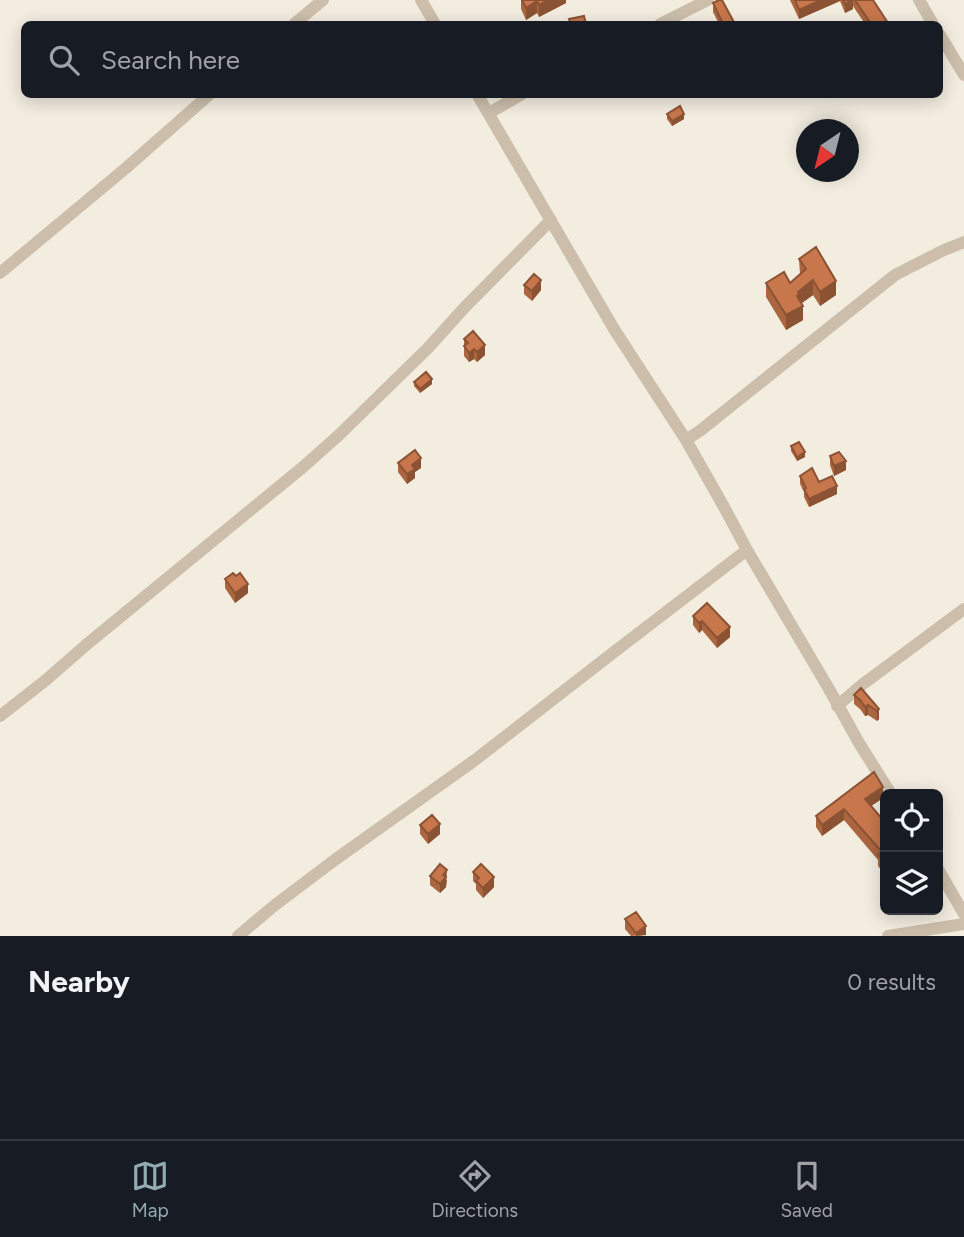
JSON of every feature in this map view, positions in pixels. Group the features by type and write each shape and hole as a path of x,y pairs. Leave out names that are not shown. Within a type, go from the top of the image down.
{"street":[{"path":"298,21 323,0"},
{"path":"421,0 433,21"},
{"path":"666,21 708,0"},
{"path":"919,0 931,21"},
{"path":"943,40 964,75"},
{"path":"0,273 205,98"},
{"path":"480,98 614,330 686,440 747,550 830,689 837,706 888,789"},
{"path":"489,113 515,98"},
{"path":"0,716 303,467 404,372 551,220"},
{"path":"686,440 895,275 964,242"},
{"path":"238,936 312,877 475,760 747,550"},
{"path":"837,706 964,610"},
{"path":"943,878 964,914"},
{"path":"888,936 964,924"}],"building":[{"path":"522,0 548,0 539,5 537,1 526,8"},
{"path":"722,0 733,21 722,21 713,3"},
{"path":"795,0 821,0 799,10"},
{"path":"855,0 873,0 887,21 869,21"},
{"path":"584,16 585,21 570,21 569,19"},
{"path":"680,106 684,114 672,121 667,114"},
{"path":"816,247 836,281 820,292 813,280 798,292 797,296 803,306 786,315 766,283 784,272 790,283 806,269 799,259"},
{"path":"534,274 541,280 532,291 524,285"},
{"path":"473,331 485,345 477,352 474,349 469,353 464,346 468,343 464,339"},
{"path":"426,372 432,379 420,389 414,382"},
{"path":"799,442 805,452 797,457 791,446"},
{"path":"415,450 421,458 412,465 415,469 407,474 398,463"},
{"path":"839,452 846,461 834,466 830,456"},
{"path":"812,468 819,482 832,476 837,486 809,499 800,476"},
{"path":"233,573 236,576 240,573 248,584 235,593 225,579"},
{"path":"707,603 730,627 717,638 702,621 699,623 693,616"},
{"path":"861,688 879,709 877,711 868,705 865,707 854,695"},
{"path":"874,772 883,787 865,799 880,816 880,850 844,809 822,825 816,816"},
{"path":"432,815 440,824 428,834 420,825"},
{"path":"440,864 447,870 443,875 446,877 440,884 430,876"},
{"path":"481,864 494,877 483,888 476,881 479,878 473,872"},
{"path":"636,912 646,926 636,933 625,919"}]}
